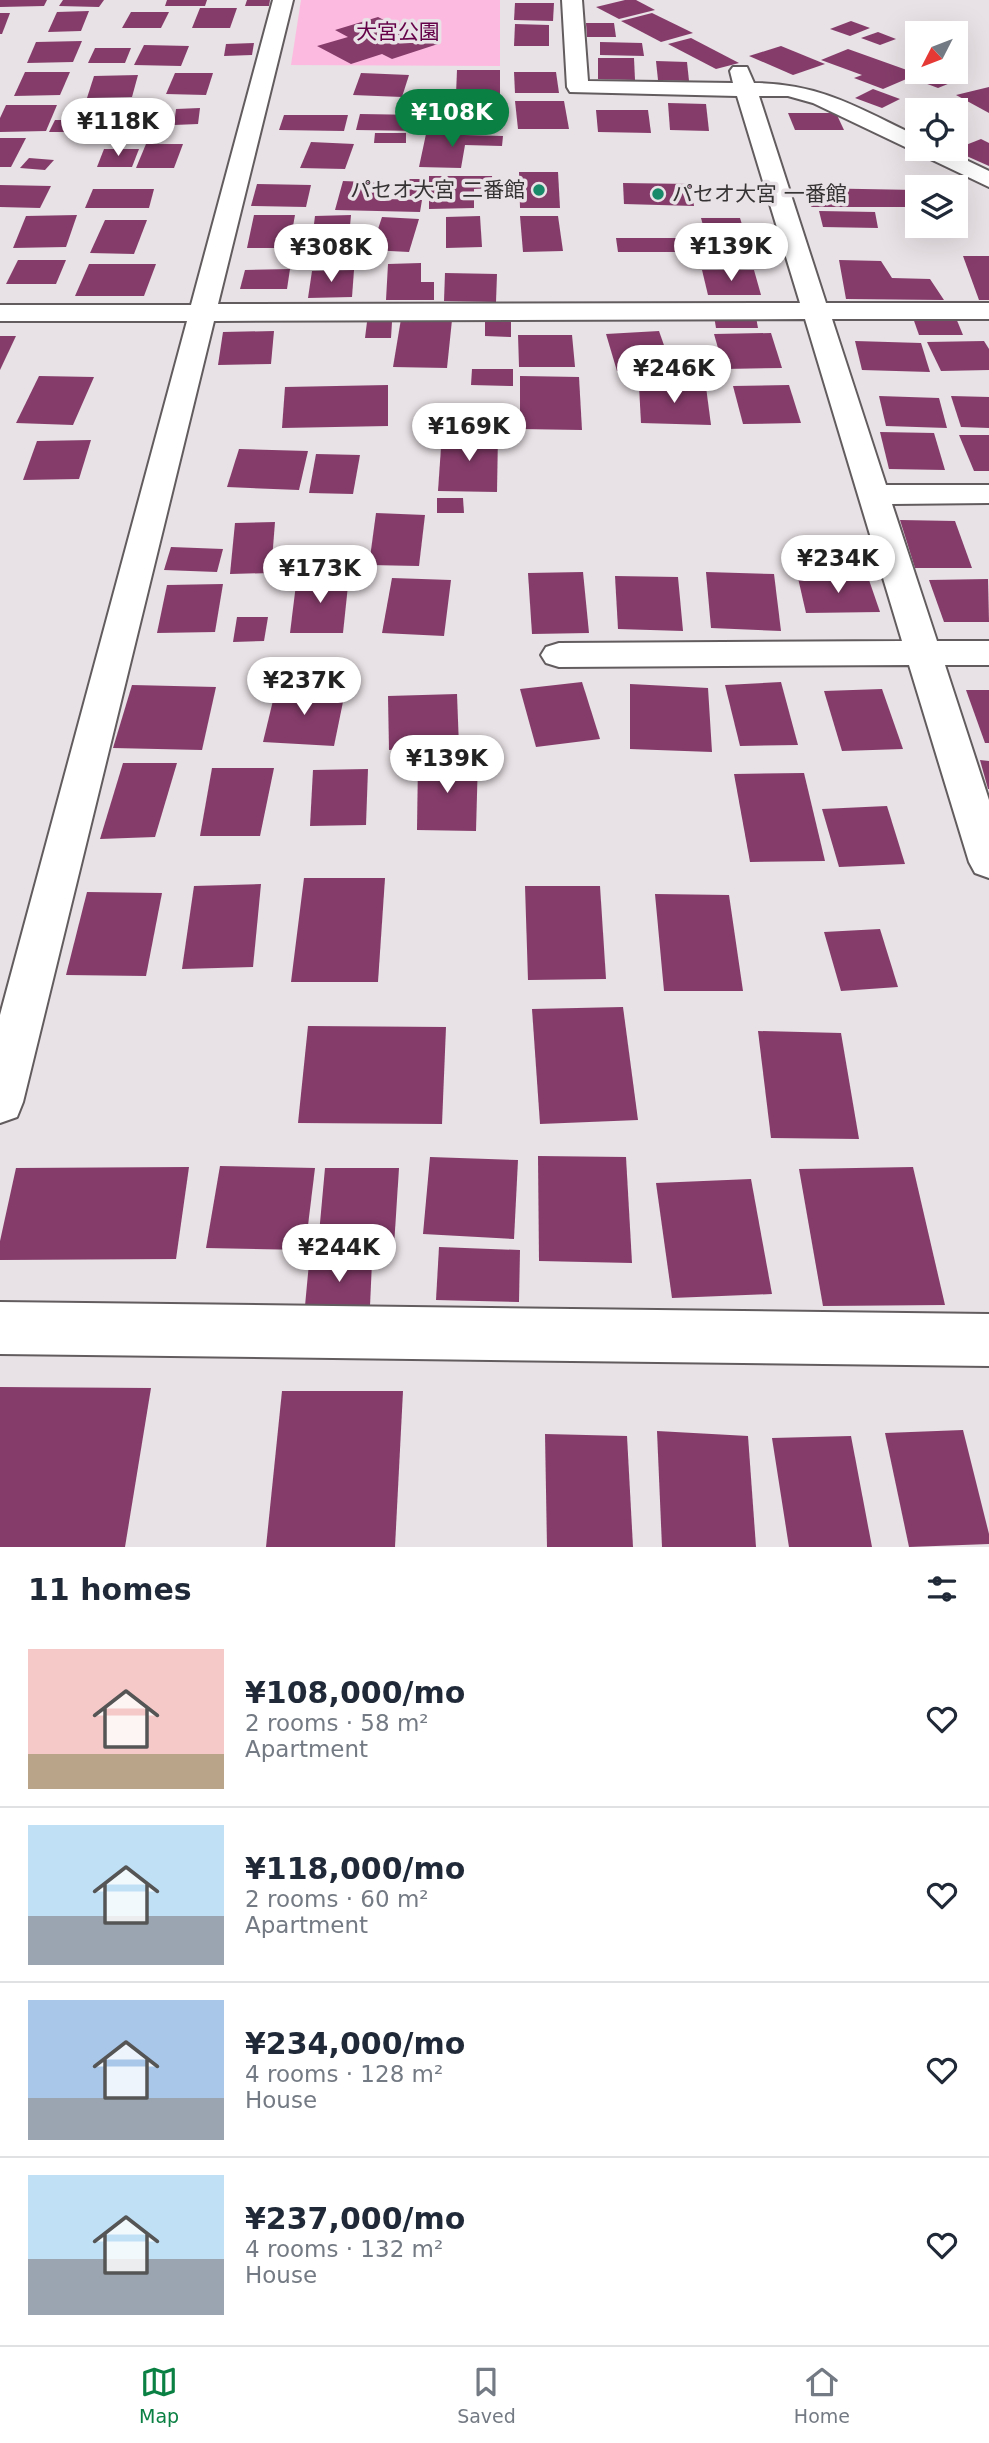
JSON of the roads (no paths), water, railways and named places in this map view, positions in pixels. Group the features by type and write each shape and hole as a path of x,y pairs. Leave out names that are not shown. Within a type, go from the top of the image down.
{"street":[{"path":"0,1102 283,0"},
{"path":"572,0 578,87 743,79 821,98 905,139"},
{"path":"743,79 988,859"},
{"path":"950,161 989,180"},
{"path":"0,313 989,311"},
{"path":"873,495 989,494"},
{"path":"559,655 989,653"},
{"path":"0,1328 989,1340"}],"place":[{"name":"パセオ大宮 二番館","path":"539,190"},
{"name":"パセオ大宮 一番館","path":"658,194"}],"park label":[{"name":"大宮公園","path":"398,32"}]}
